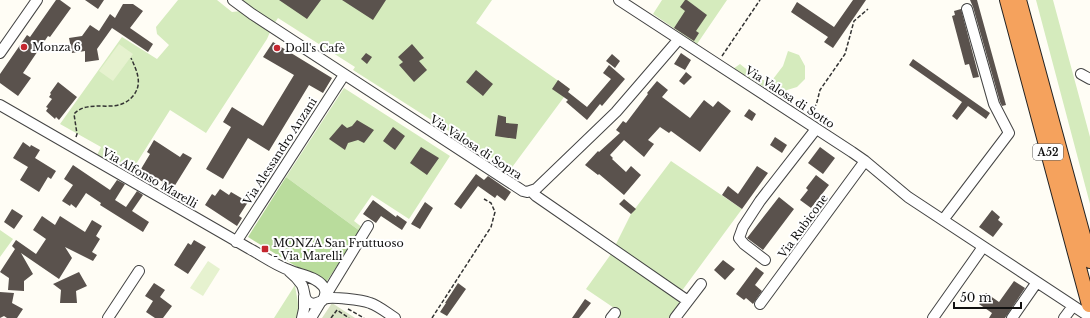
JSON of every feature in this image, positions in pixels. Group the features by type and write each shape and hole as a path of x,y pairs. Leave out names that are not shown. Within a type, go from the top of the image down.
{"highway":[{"name":"A52","path":"1007,0 1090,311"},
{"name":"A52","path":"1019,0 1090,260"}],"street":[{"path":"0,53 37,0"},
{"name":"Via Valosa di Sopra","path":"233,0 519,190 531,191"},
{"name":"Via Valosa di Sotto","path":"619,0 865,161 908,197 1073,306 1090,311"},
{"path":"943,220 1009,133 994,104 967,9"},
{"path":"679,39 616,112 540,185 531,191 536,196 688,301"},
{"path":"1081,74 1090,79"},
{"name":"Via Alessandro Anzani","path":"236,242 344,75"},
{"name":"Via Alfonso Marelli","path":"0,105 236,242 289,271 297,278 306,300 310,304 315,304 322,301 370,303 395,318"},
{"path":"765,260 744,244 739,238 743,227 812,126"},
{"name":"Via Rubicone","path":"760,304 865,161"},
{"path":"324,286 368,226"},
{"path":"933,318 983,246"},
{"path":"108,318 139,271"},
{"name":"Via Alfonso Marelli","path":"289,271 307,276 324,286 344,301"},
{"path":"302,318 304,309 304,293 310,283 315,282 324,286 326,292 311,318"},
{"path":"1012,318 1037,282"},
{"path":"675,318 701,284"},
{"path":"1064,318 1073,306"}],"path":[{"path":"717,64 760,0"},
{"path":"812,126 820,90 844,54 854,21 868,9"},
{"path":"71,146 77,134 74,114 78,109 87,106 120,105 130,99 137,90 139,82 131,58"},
{"path":"432,318 491,227 495,212 491,203 484,199"},
{"path":"344,301 364,318"},
{"path":"331,318 336,310 349,318"}],"green space":[{"path":"178,0 217,0 232,12 241,11 270,32 267,39 206,133 170,110 131,172 97,155 101,147 60,124 122,37 157,59 169,45 157,34 156,27"},
{"path":"238,0 492,0 476,23 570,89 510,170 353,70 355,67 278,18 274,24"},
{"path":"662,0 727,0 697,44 653,14"},
{"path":"1036,0 1053,0 1090,137 1090,204"},
{"path":"119,44 133,54 113,81 99,71"},
{"path":"788,51 799,55 805,66 805,79 797,87 787,90 780,96 733,69 740,64 755,76 770,83 783,66"},
{"path":"344,88 450,156 409,219 372,195 354,221 363,228 360,231 286,177"},
{"path":"671,161 742,209 681,292 674,298 681,304 671,318 617,318 620,312 586,289 611,254 631,214"},
{"path":"286,177 360,231 325,284 248,237"},
{"path":"0,230 13,239 0,257"},
{"path":"208,261 220,269 203,296 190,288"},
{"path":"295,285 298,306 296,318 274,318"},
{"path":"332,303 355,318 322,318"}],"building":[{"path":"56,0 60,0 71,8 50,37 48,36 23,73 31,78 18,96 0,83 0,74 27,35 30,37"},
{"path":"85,0 104,0 98,9"},
{"path":"279,0 321,0 307,19"},
{"path":"342,0 386,0 373,20"},
{"path":"685,0 707,15 696,31 699,33 694,41 674,28 685,11 680,7"},
{"path":"853,0 866,0 833,48 824,42 828,37 791,12 797,2 834,27"},
{"path":"970,0 977,0 1006,105 1002,106 1000,102"},
{"path":"123,4 133,4 143,11 130,28 153,44 148,52 112,28 97,49 99,60 85,62 85,51 72,53 69,38 82,36 90,25 99,31 110,14 115,18"},
{"path":"961,9 979,77 973,78 969,64 965,65 952,16 955,15 954,11"},
{"path":"273,42 332,78 323,93 309,85 269,151 248,138 223,179 206,169 231,127 223,122 232,107 263,126 294,75 263,57"},
{"path":"412,44 424,58 419,61 427,70 414,82 399,65 403,62 398,57"},
{"path":"366,53 372,57 367,64 361,59"},
{"path":"681,53 691,60 685,70 674,64"},
{"path":"612,54 620,61 615,68 606,61"},
{"path":"913,59 990,113 986,119 968,106 957,120 952,116 962,102 909,65"},
{"path":"609,65 625,79 602,106 600,104 587,120 566,102 568,100 552,89 558,80 570,89 568,92 587,107 611,79 603,73"},
{"path":"476,70 493,84 483,96 466,82"},
{"path":"686,72 692,77 684,85 679,81"},
{"path":"657,81 668,90 662,97 690,118 704,100 713,107 718,101 731,111 700,152 671,131 669,133 660,127 648,140 654,144 644,157 624,140 610,155 613,158 612,159 626,172 631,166 641,175 624,195 599,174 598,175 585,165 598,151 599,152 620,133 616,130 623,121 626,123"},
{"path":"58,82 77,97 59,120 56,117 55,119 46,111 48,108 46,107 52,99 49,97 51,94 50,93"},
{"path":"749,109 756,114 752,121 744,116"},
{"path":"498,115 506,117 506,123 518,124 516,139 495,136"},
{"path":"357,120 374,130 364,143 358,140 348,143 345,150 329,139 342,124 347,128 352,126"},
{"path":"393,127 405,136 395,150 383,141"},
{"path":"775,137 787,145 782,153 770,145"},
{"path":"154,140 180,157 183,153 192,158 169,195 159,189 163,182 141,169 150,154 147,152"},
{"path":"23,142 30,147 31,145 40,150 35,158 56,171 51,179 48,177 39,192 20,180 28,167 13,158"},
{"path":"421,147 439,158 427,175 410,163"},
{"path":"820,147 835,158 823,174 808,163"},
{"path":"73,165 110,190 117,180 125,184 115,200 126,207 137,191 143,195 132,211 149,222 143,232 100,205 101,203 86,193 76,208 71,204 70,206 62,201 73,185 64,179"},
{"path":"757,166 768,173 742,209 722,195 728,186 738,194"},
{"path":"476,174 484,180 488,176 511,192 505,201 497,195 495,198 478,186 461,209 454,204"},
{"path":"816,175 829,185 811,208 800,200 808,190 806,188"},
{"path":"220,189 229,195 231,192 248,202 239,216 242,218 237,226 205,205 212,194 215,196"},
{"path":"779,197 794,209 763,250 747,238"},
{"path":"624,199 636,209 631,214 619,204"},
{"path":"373,200 396,217 397,215 407,222 402,230 381,216 376,223 363,214"},
{"path":"425,202 433,208 420,229 411,224"},
{"path":"12,209 23,216 14,229 4,222"},
{"path":"992,210 1000,217 998,220 1003,224 993,237 979,227"},
{"path":"42,216 55,225 60,216 85,232 92,220 102,226 96,236 100,239 92,252 97,255 93,261 65,247 72,258 59,279 21,253 33,274 24,281 24,291 8,290 9,278 0,272 15,249 12,246 16,240 36,254 46,239 33,230"},
{"path":"194,240 206,247 188,274 174,265 188,243 191,245"},
{"path":"723,260 735,269 725,280 714,270"},
{"path":"756,267 764,273 755,285 762,291 753,304 746,298 744,300 736,294"},
{"path":"79,272 87,286 76,291 77,303 60,303 61,290 53,284"},
{"path":"1014,281 1025,288 1005,318 989,318 992,313 979,304 986,293 999,302"},
{"path":"154,283 165,290 160,297 172,306 163,318 155,318 146,312 153,301 145,296"},
{"path":"458,283 466,289 447,316 440,312"},
{"path":"0,292 14,293 12,303 23,309 17,318 7,318 4,316 0,318"},
{"path":"585,299 591,303 579,318 572,318"}],"place":[{"name":"Monza 6","path":"24,47"},
{"name":"Doll's Cafè","path":"277,48"},
{"name":"MONZA San Fruttuoso - Via Marelli","path":"265,249"}]}
